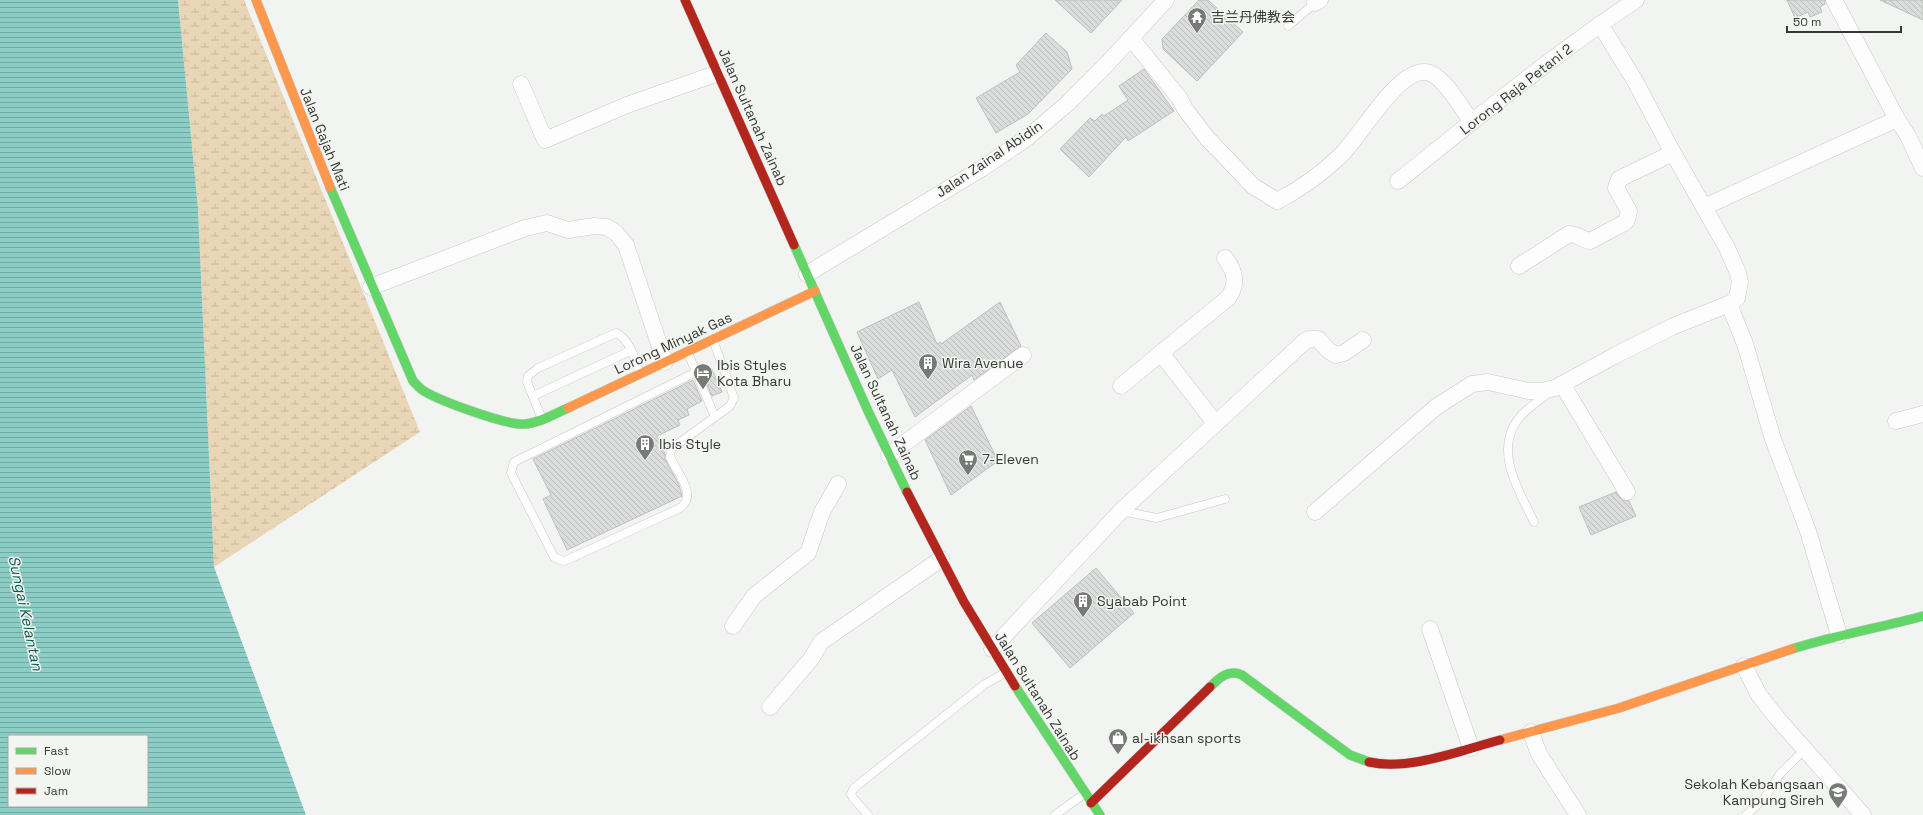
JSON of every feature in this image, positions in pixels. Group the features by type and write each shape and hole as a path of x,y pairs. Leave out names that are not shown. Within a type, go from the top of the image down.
{"street":[{"name":"Jalan Gajah Mati","path":"256,0 279,61 371,287 413,381 424,391 449,403 512,423 525,424 542,420"},
{"name":"Jalan Sultanah Zainab","path":"685,0 807,274 890,455 941,559 1006,672 1084,794 1100,815"},
{"name":"Jalan Zainal Abidin","path":"807,274 981,169 1026,138 1068,103 1166,0"},
{"name":"Lorong Raja Petani 2","path":"1398,181 1600,24 1636,0"},
{"path":"1834,0 1897,119 1908,136 1923,168"},
{"path":"1315,512 1436,407 1472,384 1488,382 1529,391 1542,391 1558,386 1674,326 1729,304 1736,298 1739,290 1738,273 1704,207 1673,153 1635,81 1600,24"},
{"path":"1131,38 1180,99 1185,109 1207,138 1253,186 1277,201 1294,192 1340,157 1384,100 1402,82 1416,74 1430,73 1442,81 1472,122"},
{"path":"521,84 545,140 628,105 718,73"},
{"path":"1704,207 1897,119"},
{"path":"1519,266 1569,234 1574,234 1590,241 1624,223 1627,220 1629,211 1616,188 1619,179 1673,153"},
{"path":"371,287 525,228 547,223 568,230 594,226 607,227 616,233 626,244 664,362"},
{"path":"1121,386 1228,298 1234,290 1236,282 1234,272 1225,258"},
{"name":"Lorong Minyak Gas","path":"542,420 815,291"},
{"path":"1729,304 1745,344 1773,439 1808,531 1839,635"},
{"path":"992,649 1121,511 1214,423 1309,338 1318,339 1329,351 1336,355 1344,353 1363,340"},
{"path":"1161,353 1214,423"},
{"path":"890,455 1023,355"},
{"path":"1558,386 1627,492"},
{"path":"1896,421 1923,414"},
{"path":"733,626 754,596 808,553 822,512 838,484"},
{"path":"770,707 811,659 821,642 941,559"},
{"path":"1091,803 1220,677 1231,672 1239,673 1245,677 1350,755 1370,763 1392,764 1417,762 1619,708 1839,635 1887,626 1923,616"},
{"path":"1430,629 1471,748"},
{"path":"1744,666 1759,695 1863,815"},
{"path":"1530,732 1539,754 1578,815"}],"lane":[{"path":"1288,26 1316,1"},
{"path":"542,420 527,382 528,376 531,373 609,335 616,333 622,336 641,373"},
{"path":"696,372 514,462 511,473 554,557 563,561 567,560 684,506 687,499 684,481 671,460 670,452 674,446 730,406 734,398 713,339"},
{"path":"533,396 630,351"},
{"path":"688,351 715,417"},
{"path":"1534,522 1513,479 1507,455 1509,435 1519,418 1558,386"},
{"path":"1121,511 1157,518 1226,499"},
{"path":"868,815 853,798 851,794 854,788 985,684 1006,672"},
{"path":"1746,815 1764,799 1779,776 1805,749"},
{"path":"1055,815 1084,794"}],"green space":[{"path":"178,0 244,0 420,432 214,567 198,209"}],"water":[{"name":"Sungai Kelantan","path":"0,0 178,0 198,209 214,567 306,815 0,815"}],"building":[{"path":"1055,0 1122,0 1091,33"},
{"path":"1199,0 1208,0 1243,32 1197,81 1163,49 1162,39"},
{"path":"1787,0 1825,0 1825,4 1820,7 1822,12 1810,17 1808,12 1795,18"},
{"path":"1880,0 1923,0 1923,20"},
{"path":"1046,33 1067,52 1072,69 1028,114 996,133 976,98 1020,72 1016,65"},
{"path":"1144,69 1174,111 1128,141 1126,137 1089,177 1060,149 1090,118 1095,121 1102,114 1104,116 1128,100 1119,86"},
{"path":"919,302 937,344 940,342 941,344 1000,302 1021,346 974,380 972,375 915,417 892,370 878,379 857,332"},
{"path":"712,369 722,392 712,396 702,373"},
{"name":"Ibis Style","path":"693,380 702,401 687,409 689,415 678,420 680,425 657,436 665,454 665,459 679,485 682,496 567,550 543,499 551,495 533,459"},
{"path":"971,406 998,461 951,495 925,440"},
{"path":"1616,492 1622,500 1629,501 1636,516 1591,535 1579,507"},
{"name":"Syabab Point","path":"1096,568 1134,613 1070,668 1032,623"}],"traffic: fast":[{"path":"330,187 413,381 420,388 432,395 459,406 516,424 536,422 568,408"},
{"path":"794,245 868,411 907,492"},
{"path":"1792,649 1923,616"},
{"path":"1210,687 1224,675 1232,673 1242,675 1350,755 1369,762"},
{"path":"1015,686 1100,815"}],"traffic: slow":[{"path":"256,0 330,187"},
{"path":"568,408 815,291"},
{"path":"1500,740 1619,708 1792,649"}],"traffic: jam":[{"path":"685,0 794,245"},
{"path":"907,492 964,602 1015,686"},
{"path":"1091,803 1210,687"},
{"path":"1369,762 1385,764 1418,762 1500,740"}],"place":[{"name":"吉兰丹佛教会","path":"1197,34"},
{"name":"Wira Avenue","path":"928,380"},
{"name":"Ibis Styles Kota Bharu","path":"703,390"},
{"name":"Ibis Style","path":"645,461"},
{"name":"7-Eleven","path":"968,476"},
{"name":"Syabab Point","path":"1083,618"},
{"name":"al-ikhsan sports","path":"1118,755"},
{"name":"Sekolah Kebangsaan Kampung Sireh","path":"1838,809"}]}
